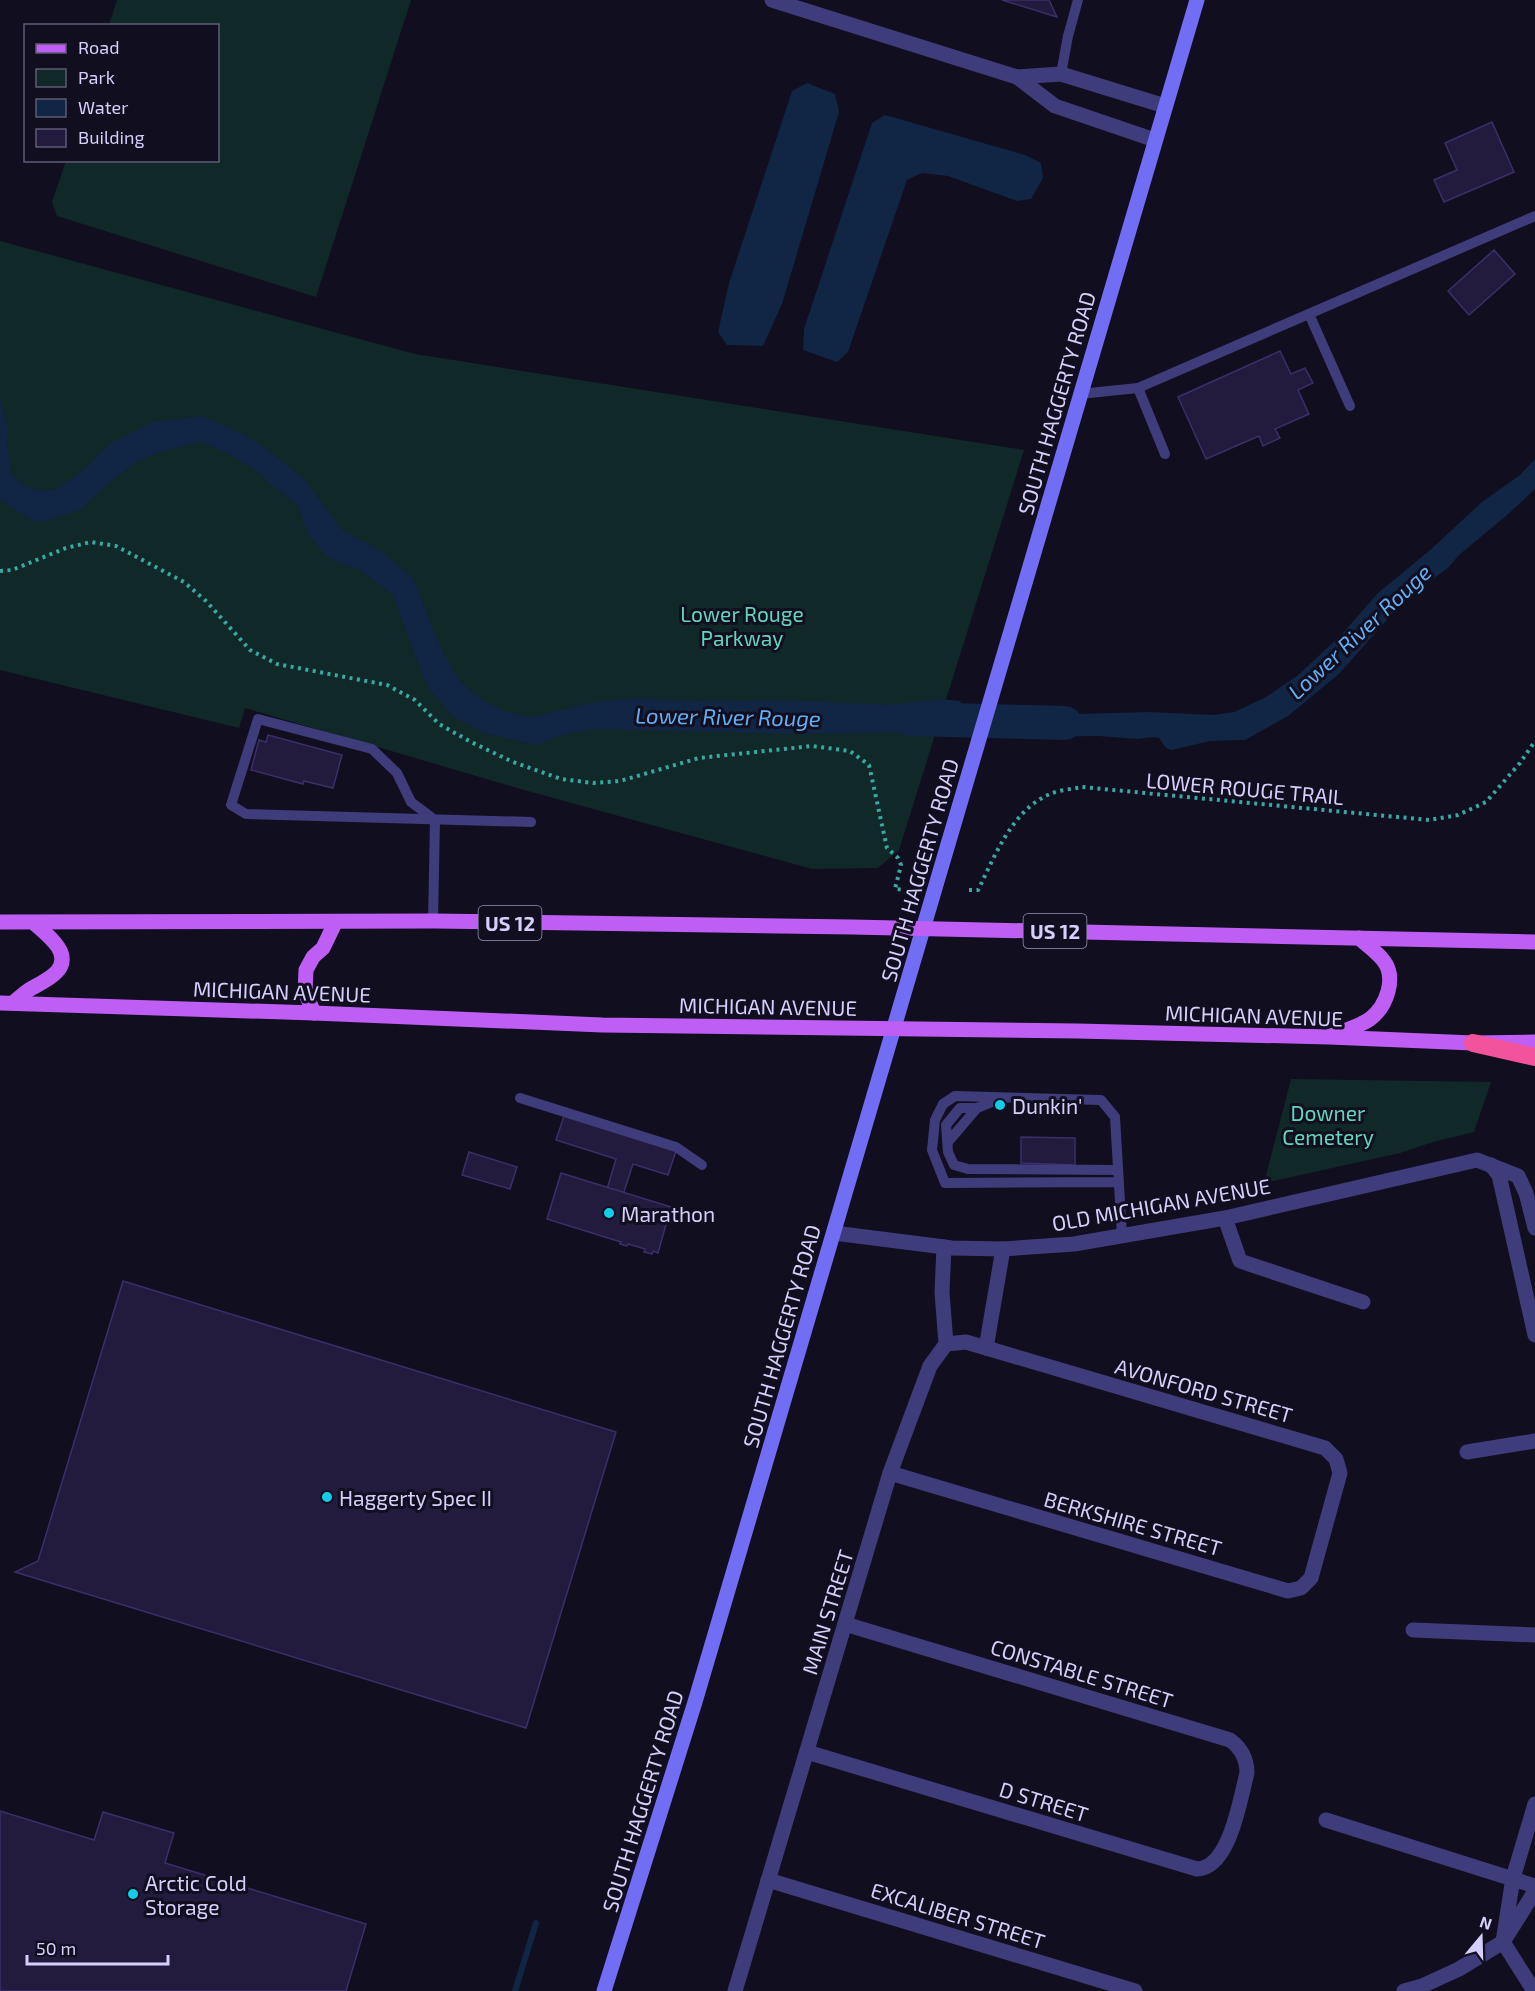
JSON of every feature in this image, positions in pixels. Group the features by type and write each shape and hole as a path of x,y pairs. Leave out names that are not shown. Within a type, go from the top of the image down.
{"highway":[{"path":"1473,1043 1535,1057"}],"main road":[{"name":"SOUTH HAGGERTY ROAD","path":"604,1991 695,1702 1197,0"},
{"name":"US 12","path":"0,922 433,921 924,928 1535,942"},
{"path":"314,1012 305,992 306,970 313,957 323,948 334,922"},
{"path":"6,1003 56,975 61,965 62,954 57,944 34,923"},
{"path":"1329,1037 1370,1019 1387,996 1390,983 1389,969 1383,959 1359,938"},
{"name":"MICHIGAN AVENUE","path":"6,1003 314,1012 602,1025 1329,1037 1473,1043 1535,1042"}],"street":[{"path":"772,0 802,4 1017,76 1055,106 1155,140"},
{"path":"1017,76 1061,74 1166,106"},
{"name":"OLD MICHIGAN AVENUE","path":"834,1233 944,1247 1003,1249 1074,1244 1225,1218 1477,1160 1518,1176 1526,1193 1535,1228"},
{"path":"1491,1165 1499,1175 1535,1335"},
{"path":"1225,1218 1240,1261 1363,1302"},
{"path":"944,1247 942,1292 946,1344"},
{"path":"986,1348 1003,1249"},
{"name":"AVONFORD STREET","path":"946,1344 966,1342 1325,1448 1336,1459 1340,1473 1326,1528"},
{"name":"MAIN STREET","path":"735,1991 890,1473 930,1366 946,1344"},
{"path":"1467,1452 1535,1441"},
{"name":"BERKSHIRE STREET","path":"890,1473 1288,1591 1300,1588 1311,1578 1326,1528"},
{"name":"CONSTABLE STREET","path":"845,1624 1230,1740 1242,1750 1248,1773 1236,1812"},
{"path":"1413,1630 1535,1635"},
{"name":"D STREET","path":"807,1752 1197,1869 1212,1865 1219,1858 1226,1847 1236,1812"},
{"path":"1534,1991 1503,1942 1513,1878 1535,1804"},
{"path":"1326,1820 1535,1886"},
{"name":"EXCALIBER STREET","path":"768,1880 1135,1991"},
{"path":"1404,1991 1422,1986 1459,1969 1503,1942 1535,1891"}],"lane":[{"path":"1061,74 1078,0"},
{"path":"1080,394 1138,388 1535,216"},
{"path":"1309,314 1350,406"},
{"path":"1138,388 1165,454"},
{"path":"435,820 411,802 397,773 372,749 258,719 231,805 246,814 435,820 531,822"},
{"path":"433,921 435,820"},
{"path":"1119,1182 945,1183 932,1150 935,1120 943,1104 955,1096 1101,1100 1115,1116 1118,1170 1119,1182 1122,1236"},
{"path":"520,1098 676,1146 702,1165"},
{"path":"1002,1098 977,1108 948,1142 948,1152 954,1165 968,1169 1118,1170"}],"path":[{"path":"0,572 12,570 66,548 82,544 91,542 116,546 184,582 206,601 250,650 276,664 387,685 415,700 439,724 471,742 513,762 561,779 593,783 620,781 699,758 812,746 850,751 868,765 887,848 898,858 901,865 895,889 910,890"},
{"name":"LOWER ROUGE TRAIL","path":"969,890 978,890 1004,841 1024,811 1050,794 1082,788 1429,820 1458,815 1486,802 1520,763 1535,741"}],"green space":[{"path":"117,0 411,0 316,297 57,216 52,202 66,162 219,162 219,24 109,24"},
{"name":"Lower Rouge Parkway","path":"0,241 415,354 1024,450 899,850 878,868 812,869 524,790 245,708 239,728 0,670"},
{"name":"Downer Cemetery","path":"1291,1079 1491,1082 1474,1132 1400,1153 1264,1183"}],"water":[{"path":"807,83 835,94 839,112 782,304 763,346 727,345 718,332 729,283 792,91"},
{"path":"885,115 1025,155 1041,163 1043,178 1031,199 1017,201 948,176 922,173 907,180 848,352 837,362 803,350 804,329 872,123"},
{"path":"0,398 8,429 7,443 11,473 28,487 42,491 56,489 83,471 111,443 153,422 201,416 240,432 268,450 305,480 342,530 381,551 413,578 438,642 456,676 482,700 506,712 532,717 599,701 640,698 692,701 779,700 890,705 940,699 961,701 950,735 918,732 807,734 594,729 563,735 536,745 484,733 454,717 430,690 393,595 360,570 326,556 308,534 294,502 267,482 260,473 202,442 162,451 135,463 111,481 80,510 46,521 34,522 0,500"},
{"path":"1535,459 1535,489 1459,555 1448,568 1408,596 1339,674 1288,716 1245,740 1210,741 1172,750 1166,748 1159,738 1154,737 1138,739 1098,736 1012,737 1023,705 1079,714 1149,712 1213,715 1234,712 1266,697 1297,676 1341,635 1378,593 1430,550 1482,502 1520,475"}],"building":[{"path":"1002,0 1049,0 1057,17"},
{"path":"1492,122 1514,172 1444,202 1434,180 1457,170 1445,143"},
{"path":"1494,250 1515,274 1469,315 1448,291"},
{"path":"1280,351 1291,374 1305,368 1313,383 1298,390 1309,414 1275,429 1280,438 1263,446 1259,436 1206,459 1178,397"},
{"path":"268,735 342,755 333,788 304,781 303,784 251,770 259,740 266,742"},
{"path":"564,1116 676,1151 668,1175 633,1164 620,1204 604,1199 616,1159 556,1140"},
{"path":"1021,1137 1075,1138 1075,1165 1021,1163"},
{"path":"469,1152 517,1167 510,1189 462,1175"},
{"path":"561,1173 671,1207 658,1253 644,1252 645,1249 620,1244 621,1242 547,1219"},
{"name":"Haggerty Spec II","path":"123,1281 616,1432 526,1728 15,1572 38,1561"},
{"name":"Arctic Cold Storage","path":"0,1811 94,1840 103,1812 174,1833 165,1863 366,1924 346,1991 0,1991"}],"waterway":[{"name":"Lower River Rouge","path":"909,719 1065,723"},
{"path":"515,1991 536,1923"}],"place":[{"name":"Dunkin'","path":"1000,1105"},
{"name":"Marathon","path":"609,1213"},
{"name":"Haggerty Spec II","path":"327,1497"},
{"name":"Arctic Cold Storage","path":"133,1894"}]}
